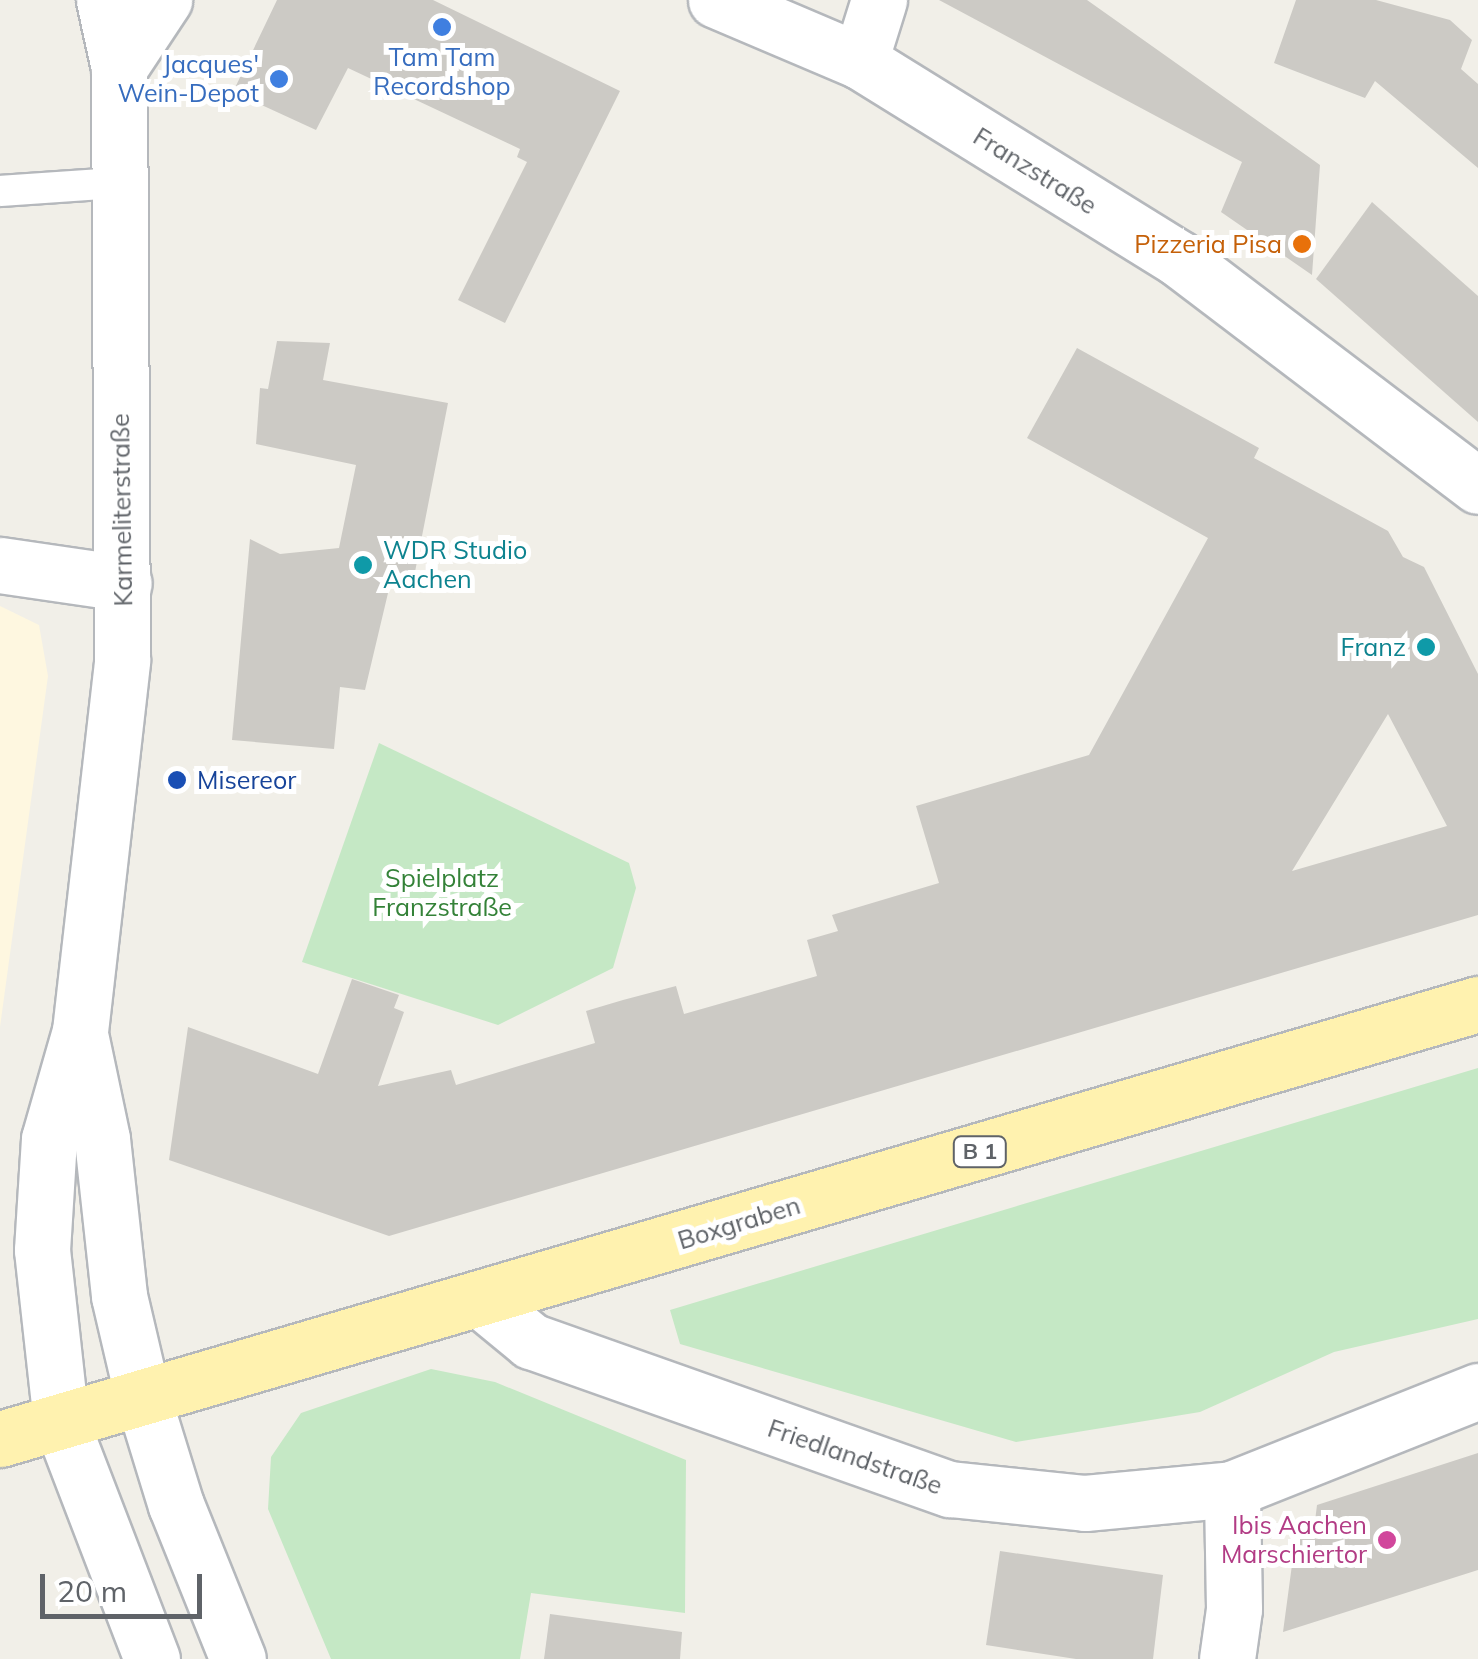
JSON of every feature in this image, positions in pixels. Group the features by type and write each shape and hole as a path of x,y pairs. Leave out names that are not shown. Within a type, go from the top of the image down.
{"main road":[{"name":"Boxgraben","path":"0,1439 1478,1004"}],"street":[{"name":"Karmeliterstraße","path":"104,0 120,68 116,183 124,583 113,763 80,1031 49,1140 42,1250 61,1422 100,1536 152,1659"},
{"path":"120,68 164,0"},
{"name":"Franzstraße","path":"716,0 860,61 1179,259 1478,486"},
{"path":"860,61 879,0"},
{"path":"0,565 124,583"},
{"name":"Karmeliterstraße","path":"80,1031 102,1139 119,1296 143,1398 176,1505 238,1659"},
{"name":"Friedlandstraße","path":"481,1300 531,1341 950,1490 1085,1503 1232,1489 1478,1391"},
{"path":"1227,1659 1234,1609 1232,1489"}],"lane":[{"path":"0,191 116,183"}],"shaded area":[{"path":"0,606 39,625 48,676 0,1027"}],"green space":[{"name":"Spielplatz Franzstraße","path":"379,743 629,863 636,888 613,968 498,1025 302,962"},
{"path":"1478,1068 1478,1319 1334,1352 1200,1412 1016,1442 680,1344 670,1310"},
{"path":"431,1369 495,1382 686,1460 685,1613 531,1593 520,1659 331,1659 268,1509 271,1457 301,1413"}],"building":[{"path":"277,0 433,0 620,91 505,323 458,300 527,162 517,157 520,149 348,68 316,130 233,92"},
{"path":"939,0 1087,0 1320,165 1312,275 1221,212 1242,162"},
{"path":"1296,0 1376,0 1450,20 1472,40 1461,69 1478,84 1478,168 1375,81 1365,98 1274,63"},
{"path":"1372,202 1478,296 1478,422 1316,279"},
{"name":"WDR Studio Aachen","path":"277,341 330,343 323,380 448,403 414,577 393,572 365,690 340,687 334,749 232,740 250,539 280,554 339,548 356,465 256,444 260,388 268,389"},
{"path":"1077,348 1259,448 1254,458 1388,531 1403,557 1424,567 1478,674 1478,915 389,1236 169,1160 188,1027 318,1074 352,979 399,995 394,1008 404,1012 378,1086 451,1070 456,1085 595,1043 586,1011 676,986 684,1014 817,976 807,940 838,931 832,915 939,883 916,806 1089,755 1208,538 1027,438","holes":["1388,714 1447,826 1292,871"]},
{"name":"Ibis Aachen Marschiertor","path":"1478,1453 1478,1570 1283,1632 1298,1520 1315,1521 1317,1505"},
{"path":"1000,1551 1163,1575 1153,1659 1076,1659 986,1645"},
{"path":"550,1614 682,1632 680,1659 544,1659"}],"place":[{"name":"Tam Tam Recordshop","path":"442,27"},
{"name":"Jacques' Wein-Depot","path":"279,79"},
{"name":"Pizzeria Pisa","path":"1302,244"},
{"name":"WDR Studio Aachen","path":"363,565"},
{"name":"Franz","path":"1426,647"},
{"name":"Misereor","path":"177,780"},
{"name":"Ibis Aachen Marschiertor","path":"1387,1540"}]}
